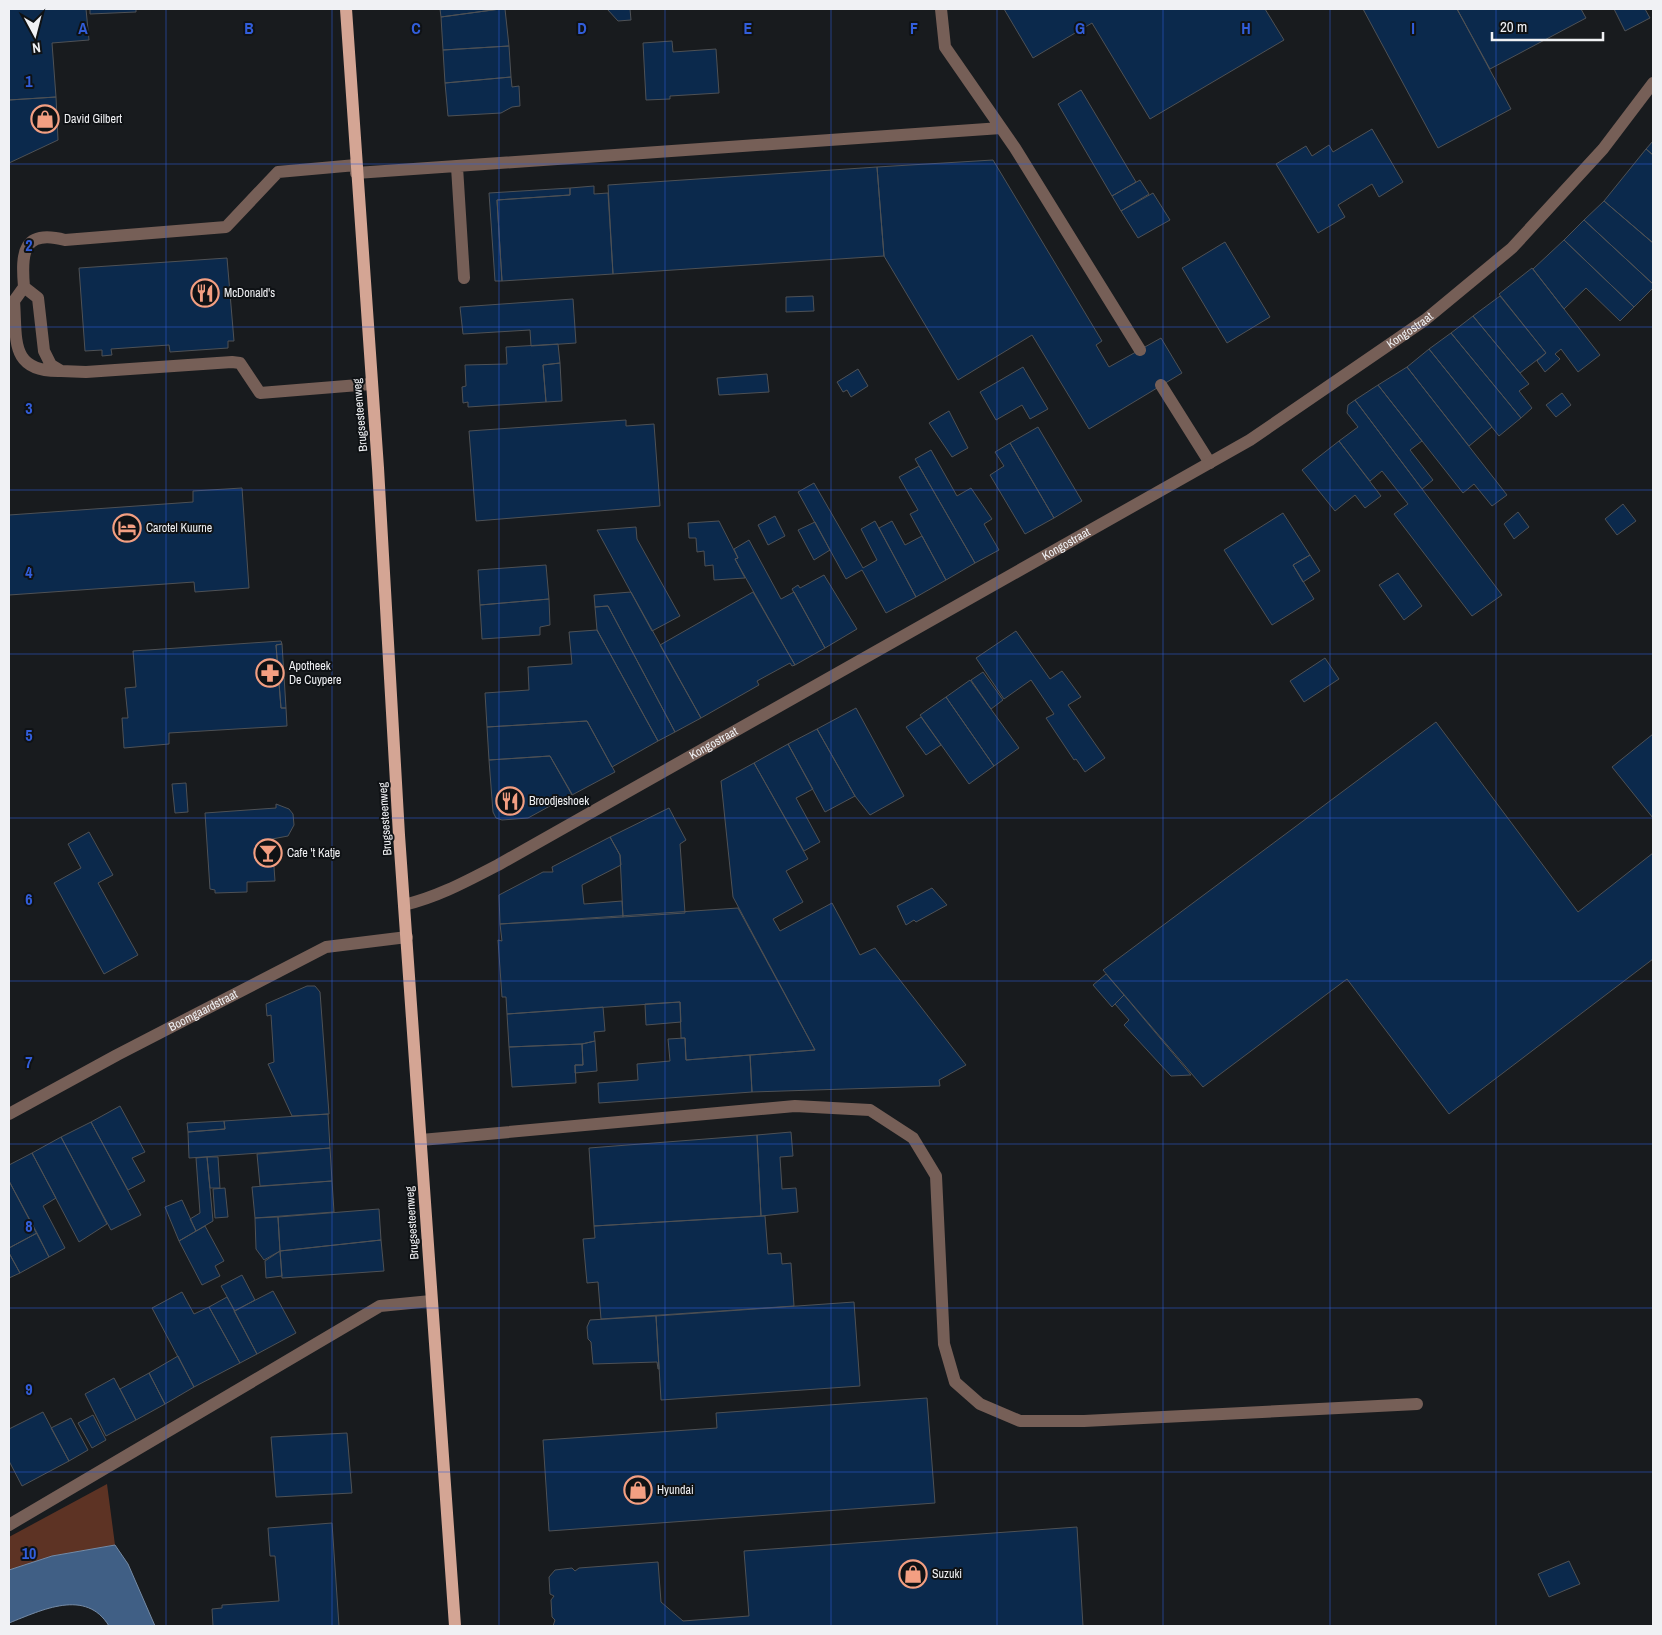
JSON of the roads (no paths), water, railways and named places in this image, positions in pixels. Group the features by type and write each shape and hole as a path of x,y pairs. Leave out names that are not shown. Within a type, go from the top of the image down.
{"main road":[{"name":"Brugsesteenweg","path":"346,9 378,468 404,905 455,1626"}],"street":[{"path":"941,9 945,48 1001,128 1140,350"},
{"name":"Kongostraat","path":"404,905 428,900 498,865 1250,440 1425,320 1512,248 1603,149 1653,83"},
{"path":"371,384 260,393 240,363 232,362 86,372 36,368 24,362 18,350 14,301 24,287 22,265 25,250 32,240 48,235 65,240 226,227 278,172 457,167 1001,128"},
{"path":"457,167 464,278"},
{"path":"24,287 38,298 44,351 50,365 61,371"},
{"path":"1161,385 1210,463"},
{"name":"Boomgaardstraat","path":"9,1114 117,1055 326,947 407,937"},
{"path":"421,1140 795,1106 870,1110 913,1138 936,1176 944,1344 955,1382 980,1404 1020,1420 1084,1421 1416,1404"},
{"path":"9,1526 380,1306 431,1301"}],"water":[{"path":"115,1545 128,1564 155,1626 109,1626 99,1614 88,1608 76,1605 49,1608 9,1623 9,1570 52,1556"}],"place":[{"name":"David Gilbert","path":"45,119"},
{"name":"McDonald's","path":"205,293"},
{"name":"Carotel Kuurne","path":"127,528"},
{"name":"Apotheek De Cuypere","path":"270,673"},
{"name":"Broodjeshoek","path":"510,801"},
{"name":"Cafe 't Katje","path":"268,853"},
{"name":"Hyundai","path":"638,1490"},
{"name":"Suzuki","path":"913,1574"}]}
